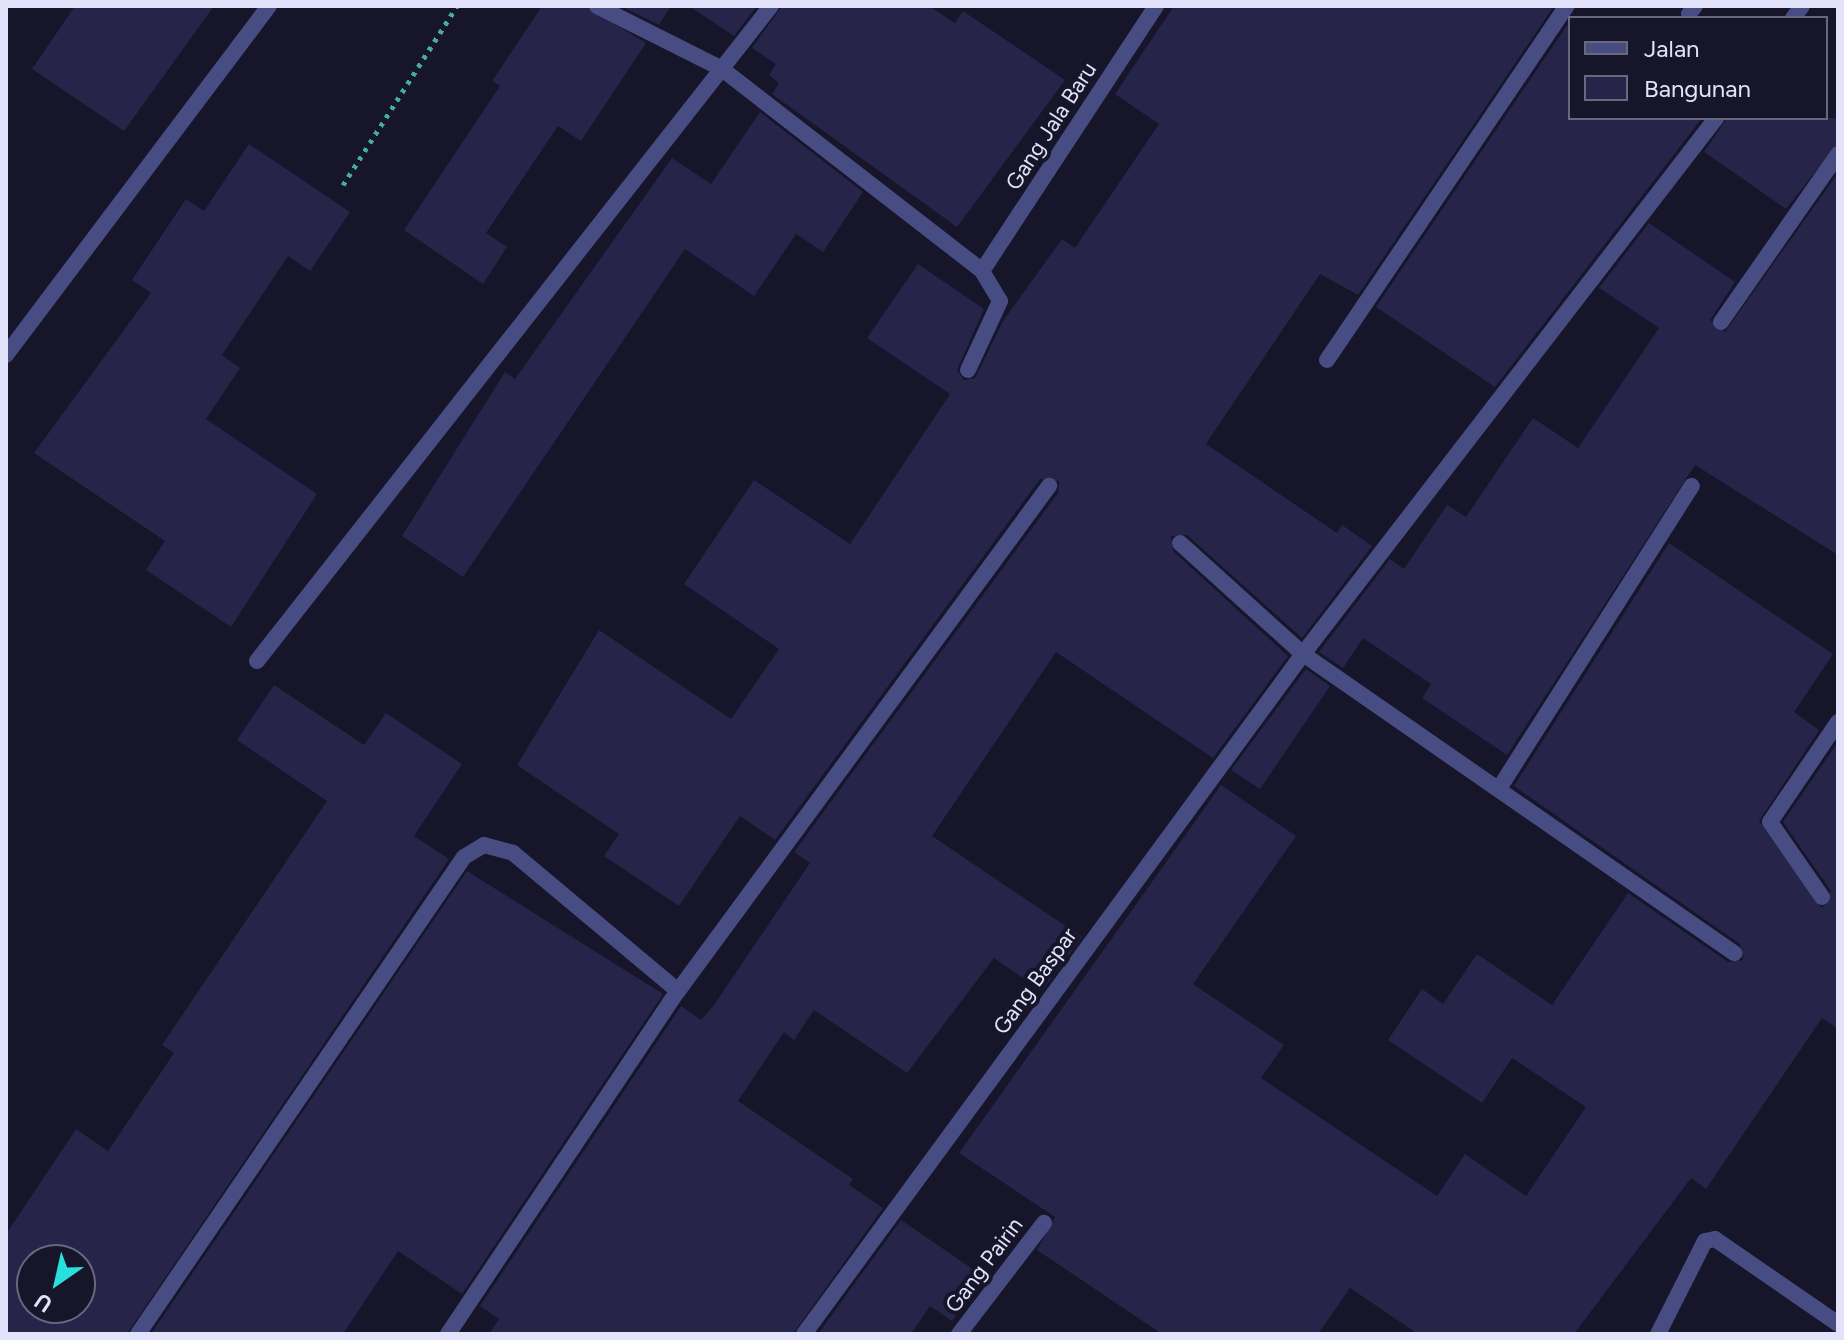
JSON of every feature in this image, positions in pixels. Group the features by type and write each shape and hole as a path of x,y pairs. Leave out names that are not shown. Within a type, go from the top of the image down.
{"street":[{"path":"6,355 269,6"},
{"path":"597,6 722,69 982,271 1000,301 968,370"},
{"path":"257,661 771,6"},
{"name":"Gang Jala Baru","path":"982,271 1156,6"},
{"path":"1327,360 1567,6"},
{"name":"Gang Baspar","path":"804,1334 1303,654 1714,120"},
{"path":"1721,322 1838,154"},
{"path":"448,1334 678,991 1049,486"},
{"path":"1500,787 1692,486"},
{"path":"1180,543 1303,654 1500,787 1734,953"},
{"path":"1822,897 1770,822 1838,722"},
{"path":"138,1334 464,857 484,845 513,853 678,991"},
{"name":"Gang Pairin","path":"959,1334 1044,1223"},
{"path":"1658,1334 1705,1241 1715,1239 1838,1324"}],"path":[{"path":"343,185 457,6"}],"building":[{"path":"75,6 214,6 124,131 32,69"},
{"path":"542,6 586,6 646,43 581,141 558,126 486,233 507,247 483,284 404,230 500,86 492,81"},
{"path":"621,6 671,6 659,25"},
{"path":"689,6 757,6 734,36"},
{"path":"782,6 929,6 955,23 963,11 1065,80 957,227 772,94 779,83 769,75 776,64 752,48"},
{"path":"1174,6 1554,6 1358,295 1320,274 1206,444 1337,533 1342,525 1372,546 1302,638 1187,535 1171,536 1173,551 1288,656 1213,758 1056,652 932,836 1082,937 1042,991 994,958 907,1073 814,1010 794,1040 784,1032 738,1101 853,1179 849,1185 883,1208 793,1334 489,1334 499,1319 480,1306 681,1006 701,1020 714,1005 810,863 794,852 1058,493 1059,481 1040,479 775,840 740,816 679,906 604,856 619,834 517,765 599,630 731,719 779,649 684,584 754,480 850,544 950,394 867,338 918,264 984,309 957,370 964,380 975,378 1003,321 1062,239 1075,248 1159,124 1115,94"},
{"path":"1568,24 1568,120 1700,120 1495,387 1376,307"},
{"path":"760,112 863,192 823,252 796,234 754,296 685,249 463,577 402,536 505,372 515,379 672,158 711,184"},
{"path":"1838,118 1838,143 1786,209 1704,152 1726,120"},
{"path":"249,144 350,212 310,271 288,256 222,355 240,368 206,419 317,494 231,627 146,570 165,541 34,453 151,293 132,280 186,199 204,211"},
{"path":"1838,173 1838,555 1695,465 1507,755 1422,698 1431,684 1363,638 1343,668 1319,652 1390,559 1404,569 1447,505 1466,517 1533,418 1578,448 1659,328 1599,288 1649,223 1735,282 1710,320 1725,332"},
{"path":"1669,543 1833,654 1794,712 1819,730 1759,821 1822,908 1831,891 1783,822 1838,742 1838,1029 1822,1018 1706,1189 1691,1178 1574,1334 1418,1334 1350,1288 1318,1334 1162,1334 1037,1250 1055,1217 959,1153 1221,785 1296,836 1193,984 1284,1045 1261,1078 1437,1196 1465,1154 1526,1196 1586,1107 1512,1058 1482,1103 1388,1040 1422,989 1443,1004 1477,954 1552,1005 1628,893 1728,962 1743,960 1740,944 1514,786"},
{"path":"1306,669 1330,686 1260,789 1231,770"},
{"path":"274,685 364,745 386,713 462,764 414,836 449,859 127,1334 6,1334 6,1234 76,1129 108,1151 174,1053 162,1045 327,801 237,740"},
{"path":"467,871 663,994 462,1294 398,1251 343,1334 151,1334"},
{"path":"901,1220 983,1276 952,1321 930,1306 911,1334 818,1334"}]}
